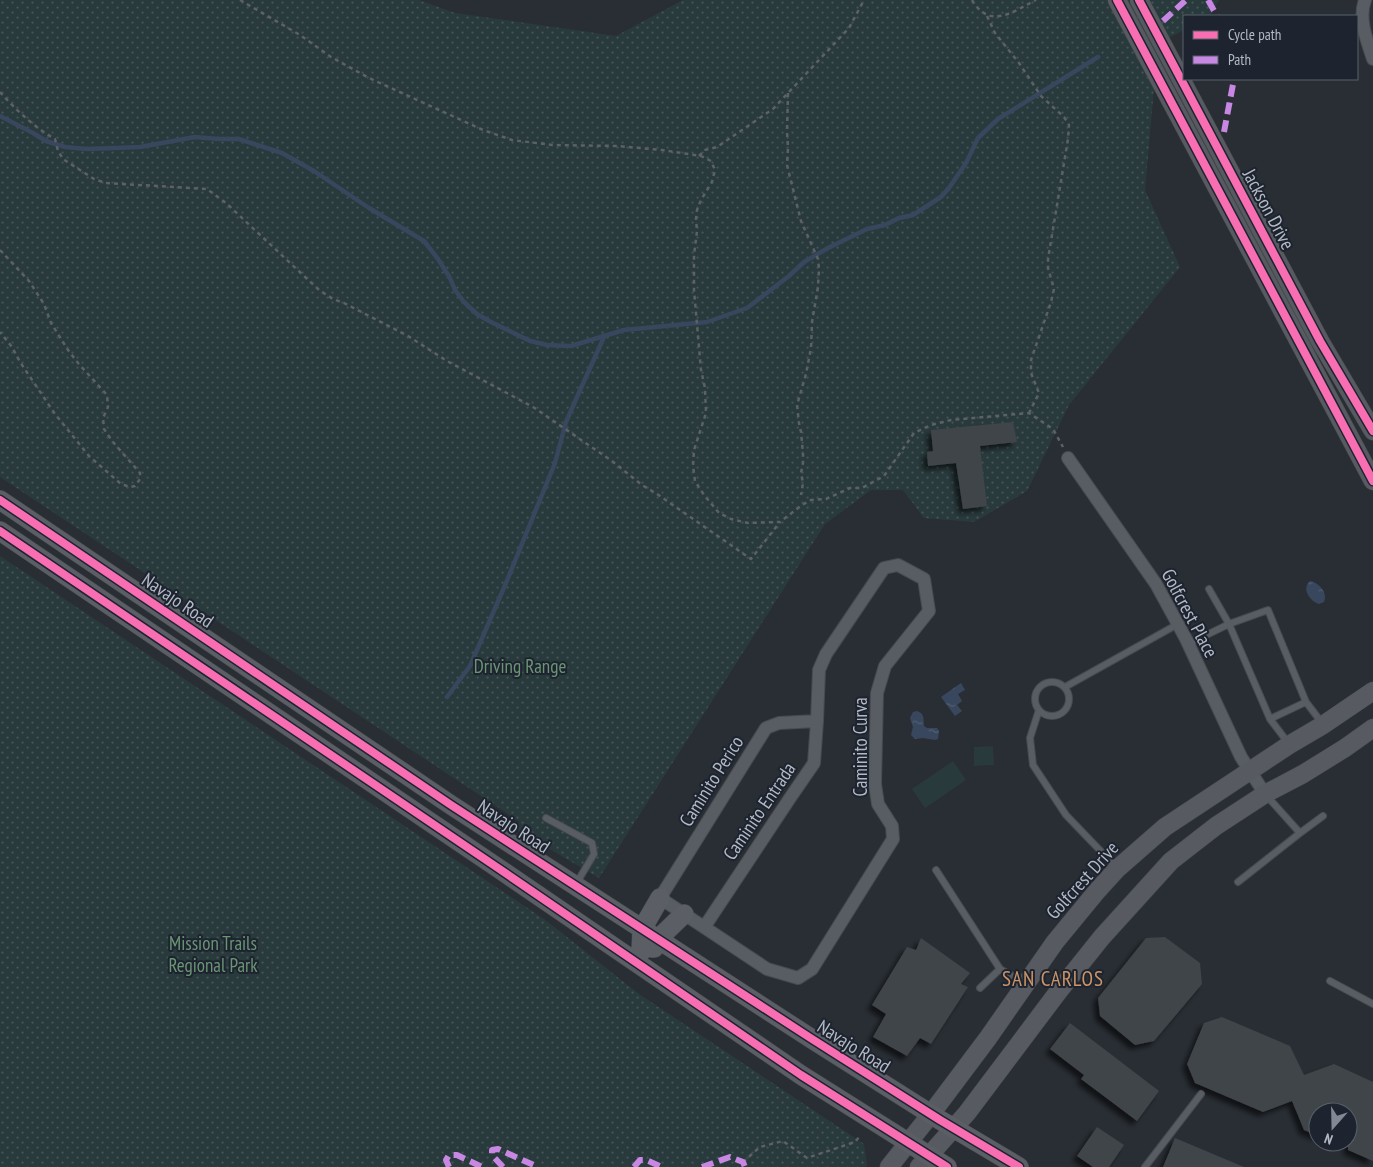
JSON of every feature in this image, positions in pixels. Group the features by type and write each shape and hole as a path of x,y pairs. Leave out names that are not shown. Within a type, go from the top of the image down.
{"main road":[{"name":"Jackson Drive","path":"1118,0 1373,482"},
{"name":"Jackson Drive","path":"1140,0 1320,341 1373,431"},
{"name":"Navajo Road","path":"0,500 443,799 820,1044 1019,1167"},
{"path":"0,531 801,1075 908,1143 924,1161 947,1167"},
{"name":"Golfcrest Drive","path":"889,1167 988,1038 1055,942 1117,869 1165,827 1373,691"},
{"path":"924,1161 966,1113 1102,937 1171,861 1216,826 1265,794 1345,748 1373,728"},
{"path":"498,868 550,890 641,952 668,983"},
{"path":"641,952 642,929 660,898"},
{"path":"641,952 654,948 658,939 684,914"}],"street":[{"path":"1365,0 1362,6 1363,30 1373,59"},
{"name":"Golfcrest Place","path":"1068,458 1156,584 1188,644 1241,757 1265,794"},
{"name":"Caminito Curva","path":"705,926 767,969 798,978 812,969 893,839 892,826 878,804 875,784 877,693 885,666 929,611 924,580 898,565 884,568 878,575"},
{"name":"Caminito Entrada","path":"705,926 814,763 818,722 819,670 826,654 878,575"},
{"name":"Caminito Perico","path":"660,898 766,728 779,722 818,722"},
{"path":"660,898 705,926"}],"lane":[{"path":"1210,589 1229,624 1270,719 1289,745"},
{"path":"1188,644 1229,624 1268,610 1306,702 1323,725"},
{"path":"1065,687 1178,624"},
{"path":"1050,682 1056,682 1065,687 1070,697 1067,708 1056,715 1044,714 1039,710 1035,698 1036,692 1040,687 1050,682"},
{"path":"1270,719 1306,702"},
{"path":"1039,710 1030,738 1034,765 1066,815 1117,869"},
{"path":"1265,794 1300,833"},
{"path":"1238,882 1323,816"},
{"path":"546,818 592,843 594,854 575,885"},
{"path":"936,870 1000,968 1025,984"},
{"path":"980,988 1000,968"},
{"path":"1330,981 1373,1004"},
{"path":"1144,1167 1201,1094"}],"path":[{"path":"240,0 300,35 331,57 369,78 483,130 512,140 552,145 617,146 662,150 699,156 711,161 715,170 712,182 697,210 694,256 694,290 706,413 694,450 693,466 695,481 719,513 731,519 748,523 780,522"},
{"path":"699,156 705,150 717,147 773,109 848,28 864,0"},
{"path":"972,0 978,9 987,16 995,33 1019,62 1041,96 1064,117 1069,125 1048,259 1048,268 1054,289 1031,360 1031,373 1039,393 1029,413"},
{"path":"987,16 993,17 1008,14 1036,0"},
{"path":"0,92 24,117 42,131 56,138 58,151 63,159 94,179 106,183 207,189 226,203 319,290 333,299 408,336 447,361 518,398 572,432 642,485 751,559 780,522 802,505 811,500 826,499 850,488 862,488 884,476 914,434 931,425 951,420 1029,413 1054,429 1068,458"},
{"path":"788,93 787,165 801,221 818,259 818,287 812,322 811,348 797,405 797,414 802,432 804,463 800,473 803,483 801,495"},
{"path":"0,250 29,281 44,304 52,323 68,350 107,395 108,407 103,418 104,430 112,442 140,473 140,480 135,486 130,487 121,484 90,456 56,414 0,332"},
{"path":"743,1162 760,1147 783,1140 807,1158 855,1142 859,1137"}],"green space":[{"name":"Driving Range","path":"0,0 419,0 455,13 616,36 683,0 1219,0 1211,15 1183,15 1183,30 1158,43 1145,190 1180,267 1069,405 1027,491 974,522 924,518 903,490 871,490 825,524 599,878 514,828 520,822 0,477"},
{"name":"Mission Trails Regional Park","path":"0,556 544,919 639,994 864,1144 866,1167 0,1167"},
{"path":"993,746 994,765 974,766 974,747"},
{"path":"953,761 966,780 925,808 912,789"}],"water":[{"path":"1310,581 1317,584 1324,591 1324,602 1319,604 1310,598 1306,588"},
{"path":"961,683 965,690 958,694 962,701 957,705 962,711 955,716 941,697"},
{"path":"917,711 922,715 924,726 927,728 937,728 939,731 938,739 915,739 911,735 913,727 910,718 913,712"}],"building":[{"path":"1013,422 1017,442 980,446 987,506 963,509 956,463 928,466 927,452 933,451 931,430"},
{"path":"1165,937 1200,963 1202,984 1154,1041 1135,1045 1100,1016 1098,998 1146,938"},
{"path":"921,938 970,973 961,984 968,987 931,1044 920,1038 907,1056 873,1037 886,1014 872,1005 907,947 916,950"},
{"path":"1222,1017 1290,1046 1304,1075 1334,1064 1373,1082 1373,1161 1353,1152 1358,1152 1358,1102 1308,1102 1308,1132 1304,1130 1292,1101 1263,1112 1195,1083 1187,1064 1204,1023"},
{"path":"1070,1023 1159,1091 1137,1121 1081,1079 1084,1075 1050,1049"},
{"path":"1097,1127 1124,1145 1109,1167 1093,1167 1077,1156"},
{"path":"1175,1138 1244,1167 1163,1167"}],"waterway":[{"path":"0,116 46,141 65,147 87,149 140,147 195,137 239,139 282,153 314,171 369,208 424,241 438,259 455,290 477,314 530,341 547,345 571,346 624,330 707,322 747,308 804,262 828,248 867,229 913,215 941,197 966,163 978,138 998,119 1098,57"},
{"path":"447,697 470,666 555,463 566,422 604,337"}],"marked path":[{"path":"1163,21 1186,0"},
{"path":"1208,0 1216,15"},
{"path":"1224,132 1234,80"},
{"path":"503,1167 492,1155 492,1150 498,1149 538,1167"},
{"path":"449,1167 446,1160 449,1155 457,1155 482,1167"},
{"path":"702,1167 730,1157 743,1162 745,1167"},
{"path":"634,1167 640,1160 646,1160 662,1167"}],"cycle path":[{"path":"1117,0 1373,481"},
{"path":"1139,0 1320,341 1373,431"},
{"path":"0,500 451,805 812,1039 940,1120 1019,1167"},
{"path":"0,531 801,1075 947,1167"}],"district":[{"name":"SAN CARLOS","path":"1053,978"}]}
